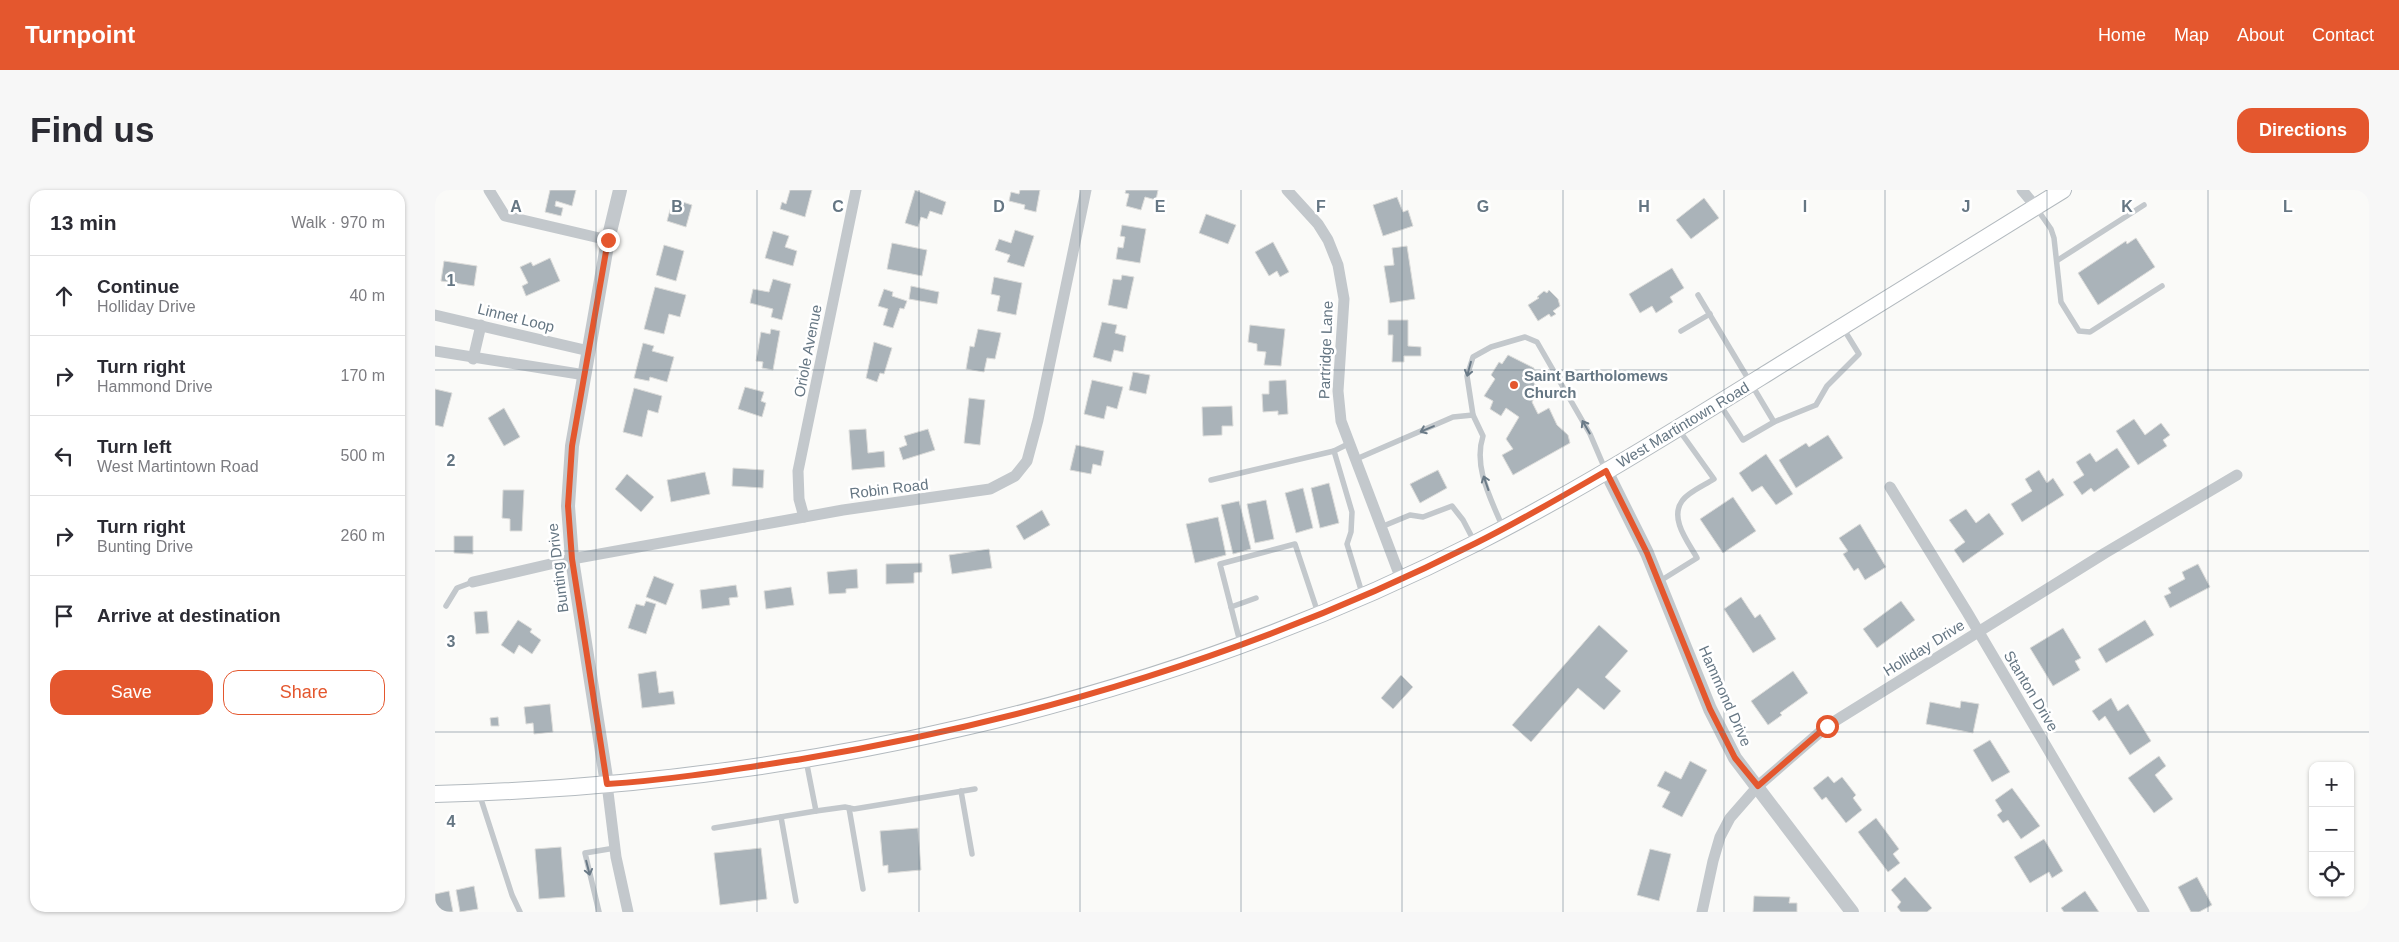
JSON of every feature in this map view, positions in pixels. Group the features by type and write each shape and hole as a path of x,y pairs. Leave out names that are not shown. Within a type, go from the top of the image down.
{"main road":[{"name":"West Martintown Road","path":"435,794 479,793 607,784 729,770 806,758 949,730 1042,706 1165,671 1240,644 1363,595 1475,544 1503,529 1606,471 1751,384 2063,190"}],"street":[{"path":"489,190 505,216 608,240"},
{"name":"Bunting Drive","path":"620,190 608,240 572,446 568,506 572,559 607,784 615,848 628,912"},
{"name":"Oriole Avenue","path":"804,517 799,499 799,471 856,190"},
{"name":"Robin Road","path":"473,582 572,559 736,531 804,517 990,489 1008,482 1022,469 1027,461 1038,420 1085,190"},
{"name":"Partridge Lane","path":"1287,190 1306,209 1323,232 1332,249 1342,282 1344,317 1339,406 1348,444 1401,578"},
{"path":"2022,190 2036,207"},
{"name":"Linnet Loop","path":"435,315 589,350"},
{"path":"473,359 481,325"},
{"path":"435,351 473,359 585,375"},
{"name":"Hammond Drive","path":"1606,471 1647,553 1722,734 1735,758 1852,912"},
{"name":"Holliday Drive","path":"1702,912 1720,837 1730,818 1758,786 1827,726 2105,553 2237,475"},
{"name":"Stanton Drive","path":"1890,487 2144,912"}],"lane":[{"path":"2058,260 2144,205"},
{"path":"2036,207 2051,229 2058,260 2061,302 2079,331 2090,332 2162,286"},
{"path":"1699,295 1774,422"},
{"path":"1681,331 1710,314"},
{"path":"1719,403 1743,440 1774,422 1816,405 1827,386 1859,354 1843,327"},
{"path":"1503,529 1479,462 1479,449 1483,436 1473,415 1467,376 1473,357 1491,346 1525,337 1537,342 1590,434 1606,471"},
{"path":"1354,460 1453,417 1473,415"},
{"path":"1659,582 1697,558 1678,524 1678,510 1682,500 1714,478 1678,428"},
{"path":"1211,480 1334,451 1348,444"},
{"path":"1334,451 1352,512 1351,532 1347,544 1363,595"},
{"path":"1381,526 1410,515 1423,517 1452,506 1463,520 1475,544"},
{"path":"1240,644 1220,564 1295,544 1318,614"},
{"path":"446,606 457,588 473,582"},
{"path":"1231,607 1256,598"},
{"path":"806,758 816,811"},
{"path":"714,828 816,811 849,808 975,789"},
{"path":"961,791 972,854"},
{"path":"479,793 512,895 521,912"},
{"path":"849,808 863,889"},
{"path":"781,817 796,901"},
{"path":"599,912 585,853 615,848"}],"building":[{"path":"550,190 576,190 572,206 556,201 555,206 563,208 561,216 545,212"},
{"path":"790,190 812,190 805,217 780,209 782,202 786,204"},
{"path":"915,190 946,202 942,215 930,211 927,219 921,217 918,227 905,223"},
{"path":"1020,190 1040,190 1036,212 1024,209 1025,205 1009,201 1011,192 1019,194"},
{"path":"1126,190 1158,190 1156,200 1145,197 1141,210 1126,206 1129,194 1125,193"},
{"path":"1397,197 1403,212 1408,210 1413,226 1383,236 1373,205"},
{"path":"1704,198 1719,218 1691,239 1676,220"},
{"path":"673,199 692,205 686,227 667,221"},
{"path":"1206,214 1236,225 1228,244 1199,233"},
{"path":"1122,225 1146,229 1140,263 1116,259 1118,247 1123,248 1125,237 1120,236"},
{"path":"1015,230 1034,236 1024,267 1007,262 1010,255 995,250 999,239 1011,243"},
{"path":"773,231 789,236 785,247 797,251 793,266 765,258"},
{"path":"2136,238 2155,267 2098,305 2078,273 2126,241 2127,244"},
{"path":"1273,242 1289,272 1280,277 1277,271 1269,276 1255,252"},
{"path":"892,243 927,250 922,276 887,269"},
{"path":"664,245 684,251 676,281 656,275"},
{"path":"1407,246 1415,299 1390,303 1384,266 1394,265 1392,248"},
{"path":"550,258 560,281 526,296 522,286 528,283 520,267 531,262 533,266"},
{"path":"444,261 477,266 474,286 441,281"},
{"path":"1672,268 1684,288 1670,297 1673,302 1656,313 1652,306 1640,313 1629,294"},
{"path":"1122,275 1134,277 1127,309 1108,305 1113,279 1121,280"},
{"path":"994,277 1022,283 1016,315 997,311 1000,296 991,294"},
{"path":"773,279 791,284 782,320 771,317 773,309 750,303 753,289 769,292"},
{"path":"911,286 939,292 937,304 909,299"},
{"path":"655,287 686,295 680,317 669,314 664,334 644,329"},
{"path":"884,289 893,292 892,296 907,301 904,309 900,308 893,328 883,325 888,309 878,306"},
{"path":"1549,290 1558,299 1560,306 1553,311 1556,314 1551,317 1549,314 1538,321 1528,305 1539,298 1537,297 1544,291 1547,293"},
{"path":"1388,320 1408,320 1408,346 1421,347 1421,356 1404,356 1404,362 1392,362 1393,335 1388,335"},
{"path":"1102,322 1117,325 1115,333 1126,336 1123,352 1114,350 1111,362 1093,357"},
{"path":"1250,325 1285,329 1281,366 1264,365 1266,352 1257,351 1257,344 1248,342"},
{"path":"771,329 780,331 773,370 762,368 763,362 756,361 761,332 770,334"},
{"path":"978,329 1001,333 995,359 987,358 984,372 966,369 970,346 974,347"},
{"path":"874,342 892,348 884,374 880,373 877,382 866,378"},
{"path":"643,343 654,346 652,351 674,357 667,382 650,377 649,381 634,378"},
{"path":"1508,355 1534,368 1534,371 1539,375 1534,384 1540,387 1532,402 1538,414 1549,408 1557,425 1568,435 1570,443 1513,475 1502,455 1513,449 1506,439 1519,417 1506,408 1501,416 1490,409 1493,401 1484,396 1495,379 1491,375 1499,362 1502,364"},
{"path":"1133,372 1150,375 1146,394 1129,390"},
{"path":"1092,380 1123,387 1117,409 1107,406 1104,419 1084,414"},
{"path":"1286,380 1288,414 1278,415 1278,411 1263,412 1262,394 1269,394 1269,381"},
{"path":"745,387 764,392 761,401 766,403 762,417 738,409"},
{"path":"634,388 662,396 658,413 648,410 642,437 623,432"},
{"path":"435,389 452,393 443,427 435,425"},
{"path":"969,398 985,400 980,445 964,443"},
{"path":"1232,406 1233,426 1222,426 1222,435 1203,436 1202,407"},
{"path":"504,408 520,437 504,446 488,418"},
{"path":"2134,419 2145,435 2161,423 2170,435 2163,440 2167,446 2138,465 2116,431"},
{"path":"866,429 868,453 884,451 885,467 852,470 849,430"},
{"path":"928,429 935,450 903,460 899,448 907,445 904,436"},
{"path":"1828,435 1843,458 1796,488 1779,460 1806,443 1809,447"},
{"path":"1076,445 1104,451 1101,466 1093,464 1091,474 1070,470"},
{"path":"2117,448 2130,467 2094,492 2091,488 2082,495 2073,482 2084,475 2076,462 2090,453 2096,462"},
{"path":"1766,454 1793,494 1776,505 1762,486 1752,492 1739,473"},
{"path":"733,468 764,470 763,488 732,486"},
{"path":"1438,470 1447,488 1420,503 1410,484"},
{"path":"2039,470 2047,483 2053,478 2064,495 2022,522 2011,504 2032,491 2025,479"},
{"path":"705,472 710,494 671,502 667,480"},
{"path":"627,474 654,497 641,512 615,489"},
{"path":"1329,483 1339,523 1320,528 1311,488"},
{"path":"1303,488 1313,528 1296,533 1285,493"},
{"path":"503,490 524,490 522,531 510,531 510,519 502,518"},
{"path":"1733,497 1756,531 1723,553 1700,519"},
{"path":"1266,500 1274,539 1255,543 1247,504"},
{"path":"1239,501 1251,549 1233,554 1221,505"},
{"path":"1966,509 1976,523 1989,513 2004,534 1963,563 1954,550 1965,542 1949,520"},
{"path":"1042,510 1050,525 1024,540 1016,526"},
{"path":"1218,517 1226,555 1195,563 1186,524"},
{"path":"1860,524 1886,567 1865,580 1858,568 1854,571 1843,554 1848,551 1839,538"},
{"path":"454,536 473,536 473,554 454,553"},
{"path":"989,549 992,568 952,574 949,555"},
{"path":"922,563 922,572 914,573 914,583 886,584 886,564"},
{"path":"2198,564 2210,587 2170,608 2164,596 2171,593 2168,588 2185,579 2182,572"},
{"path":"857,569 858,588 846,589 846,593 829,594 827,572"},
{"path":"654,576 674,584 666,605 646,597"},
{"path":"736,585 738,597 729,598 730,605 702,609 700,590"},
{"path":"791,587 794,605 766,609 764,591"},
{"path":"1741,597 1755,618 1760,614 1776,639 1753,653 1724,609"},
{"path":"646,601 656,604 646,634 628,628 636,604 644,606"},
{"path":"1901,601 1915,620 1877,648 1863,629"},
{"path":"487,611 489,633 476,634 474,612"},
{"path":"518,620 532,629 530,632 541,640 532,654 519,645 514,654 501,645"},
{"path":"2145,620 2154,635 2106,663 2098,649"},
{"path":"1599,625 1628,651 1605,677 1621,691 1604,710 1578,688 1531,742 1512,725"},
{"path":"2063,628 2081,658 2075,661 2080,670 2053,686 2030,648"},
{"path":"656,671 659,693 673,691 675,704 642,708 638,674"},
{"path":"1793,671 1808,693 1780,713 1782,715 1768,725 1751,701"},
{"path":"1401,675 1413,687 1393,709 1381,698"},
{"path":"2111,698 2118,711 2128,704 2151,741 2130,755 2105,716 2099,721 2092,711"},
{"path":"1961,701 1979,704 1973,733 1926,724 1930,702 1960,708"},
{"path":"550,704 553,732 534,734 533,723 526,724 524,707"},
{"path":"498,717 499,726 491,726 490,718"},
{"path":"1990,740 2010,772 1992,782 1973,750"},
{"path":"2159,756 2166,766 2155,775 2173,799 2154,813 2128,778"},
{"path":"1690,761 1707,770 1682,817 1662,807 1670,792 1657,786 1665,771 1681,779"},
{"path":"1828,776 1834,783 1842,777 1856,795 1853,798 1862,810 1846,823 1826,797 1822,800 1813,788"},
{"path":"2012,788 2040,826 2021,839 2008,820 2003,823 1997,815 2002,811 1995,800"},
{"path":"1876,818 1899,849 1893,854 1900,863 1888,872 1858,832"},
{"path":"918,828 921,870 888,873 888,865 883,866 880,831"},
{"path":"2044,839 2063,871 2052,878 2049,872 2030,883 2014,857"},
{"path":"561,847 565,897 539,899 535,849"},
{"path":"761,848 767,899 720,905 714,853"},
{"path":"1650,849 1671,854 1659,901 1637,895"},
{"path":"1905,877 1932,908 1927,912 1901,912 1897,907 1901,902 1891,890"},
{"path":"2197,877 2212,905 2199,912 2191,912 2178,887"},
{"path":"474,886 478,909 460,912 456,890"},
{"path":"449,891 453,912 435,912 435,894"},
{"path":"2085,891 2099,912 2064,912 2061,908"},
{"path":"1754,896 1790,897 1789,903 1797,903 1797,912 1753,912"}],"place":[{"name":"Saint Bartholomews Church","path":"1514,385"}],"route":[{"path":"608,240 572,446 568,506 572,559 594,713 607,784 639,782 729,770 860,749 949,730 1104,690 1165,671 1248,642 1384,587 1475,544 1606,471 1647,553 1710,709 1722,734 1735,758 1758,786 1827,726"}]}
